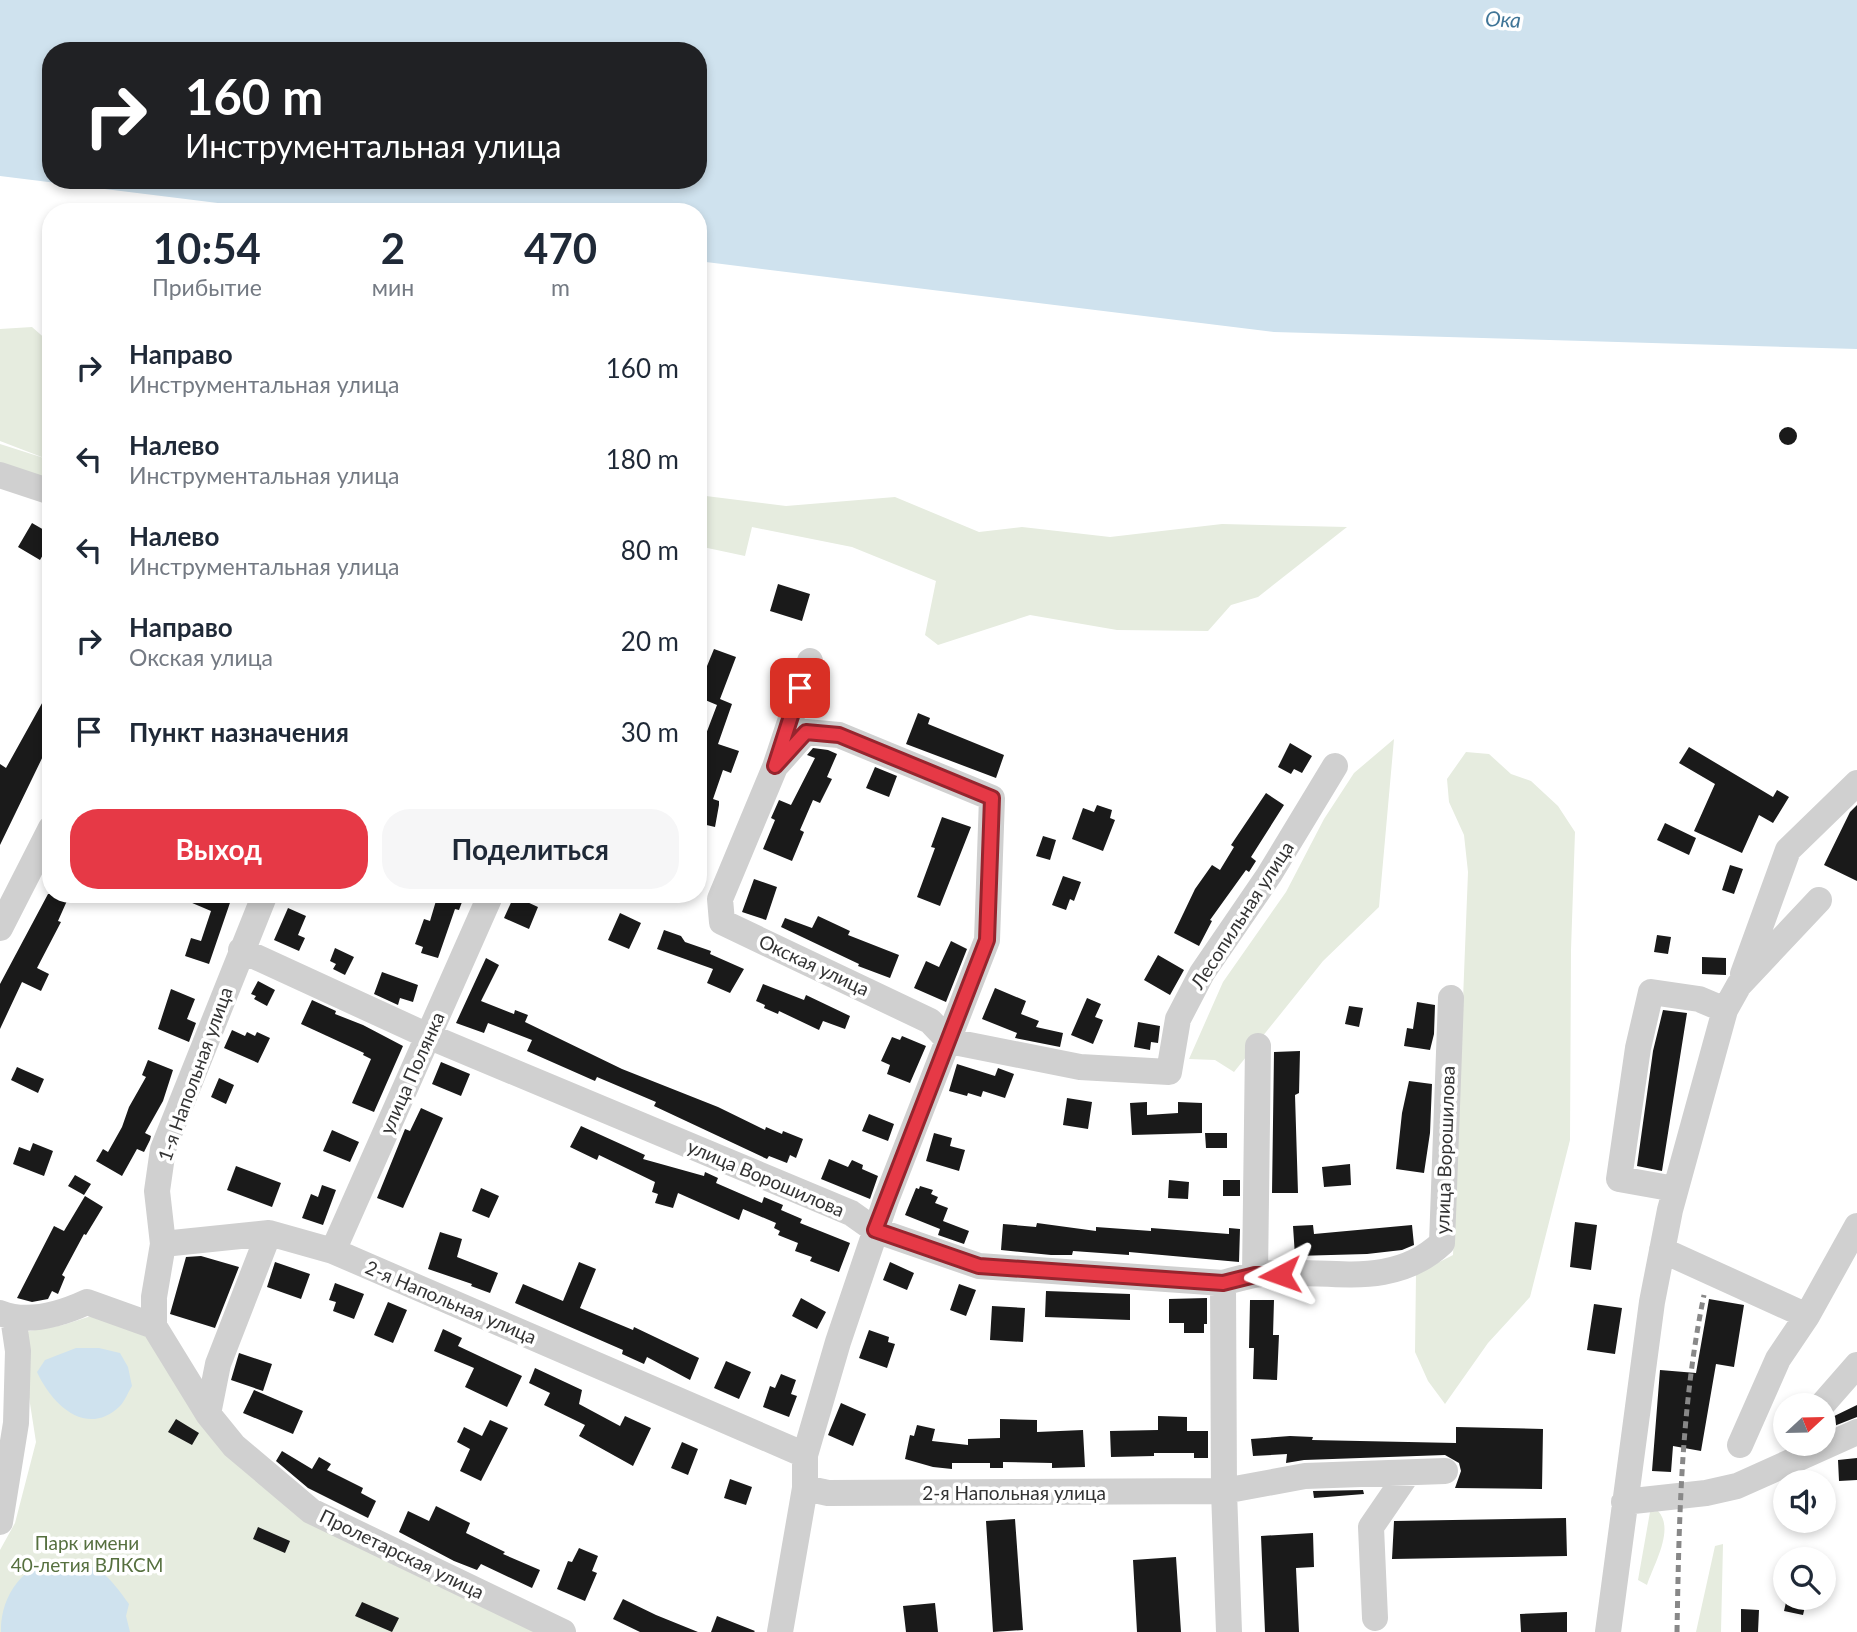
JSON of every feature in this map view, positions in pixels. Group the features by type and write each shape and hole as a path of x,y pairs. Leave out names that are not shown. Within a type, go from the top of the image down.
{"street":[{"path":"0,475 42,489"},
{"name":"Окская улица","path":"810,661 775,766 720,899 722,922 930,1021 949,1041"},
{"path":"775,766 806,732 839,735 992,798 987,940 875,1230 838,1342 805,1455 805,1488 780,1632"},
{"name":"Лесопильная улица","path":"949,1041 1080,1067 1170,1072 1178,1019 1202,973 1269,875 1335,766"},
{"path":"1608,1632 1627,1474 1662,1250 1675,1189 1725,1010 1739,985 1788,850 1857,783"},
{"path":"0,928 42,846"},
{"path":"1739,985 1819,900"},
{"name":"1-я Напольная улица","path":"154,1325 154,1297 163,1244 157,1191 163,1149 261,903"},
{"name":"улица Полянка","path":"333,1251 487,903"},
{"name":"улица Ворошилова","path":"241,950 428,1036 850,1213 875,1230 979,1266 1223,1283 1255,1275 1378,1274 1427,1258 1442,1243 1451,998"},
{"path":"1675,1189 1619,1179 1638,1048 1651,992 1699,999 1725,1010"},
{"path":"1255,1275 1258,1046"},
{"path":"1740,1445 1779,1359 1807,1316 1857,1226"},
{"path":"163,1244 269,1233 218,1364 208,1414"},
{"name":"2-я Напольная улица","path":"269,1233 333,1251 805,1455"},
{"path":"1662,1250 1807,1316"},
{"path":"1223,1283 1224,1499 1229,1632"},
{"path":"0,1522 4,1476 17,1411 18,1352 6,1315 61,1314 87,1302 154,1325"},
{"name":"Пролетарская улица","path":"154,1325 208,1414 234,1446 311,1511 563,1632"},
{"path":"1833,1393 1857,1366"},
{"path":"1624,1503 1706,1493 1737,1486 1857,1432"},
{"name":"2-я Напольная улица","path":"805,1488 828,1493 1224,1499 1305,1476 1446,1471"},
{"path":"1374,1618 1371,1527 1408,1472"}],"green space":[{"path":"32,327 42,336 42,457 0,441 0,329"},
{"path":"0,444 42,457 42,480 0,466"},
{"path":"707,496 786,506 895,497 979,532 1022,527 1110,537 1222,524 1347,527 1258,597 1231,605 1208,631 1117,630 1030,615 938,645 925,635 936,581 852,547 752,527 745,556 707,548"},
{"path":"1394,739 1379,907 1323,961 1234,1072 1215,1060 1189,1059 1223,982 1286,892 1324,819 1354,773"},
{"path":"1466,752 1489,754 1511,774 1531,781 1558,806 1575,832 1570,1140 1530,1297 1488,1343 1445,1404 1428,1381 1415,1352 1416,1274 1453,1255 1468,872 1464,835 1449,802 1447,779"},
{"name":"Парк имени 40-летия ВЛКСМ","path":"91,1316 149,1334 230,1456 538,1632 0,1632 0,1550 15,1523 36,1442 19,1333 63,1325"},
{"path":"1658,1511 1663,1518 1664,1537 1647,1585 1638,1580 1650,1512"},
{"path":"1723,1544 1721,1632 1696,1632 1715,1546"}],"water":[{"name":"Ока","path":"0,0 1857,0 1857,349 1274,332 707,262 707,203 218,203 105,189 707,189 707,42 42,42 42,181 0,176"},
{"path":"76,1348 99,1348 120,1353 128,1367 132,1386 122,1404 107,1415 95,1419 82,1418 71,1413 51,1395 37,1372 45,1360"},
{"path":"60,1560 93,1567 115,1585 129,1604 126,1616 130,1632 1,1632 5,1606 17,1583 35,1567"}],"building":[{"path":"1788,427 1795,429 1795,443 1788,445 1781,443 1779,436 1781,429"},
{"path":"32,523 42,529 40,560 18,547"},
{"path":"778,584 810,594 802,621 770,611"},
{"path":"714,649 736,657 720,699 732,704 718,744 739,751 731,773 723,770 713,799 719,801 715,827 707,825 707,731 717,705 707,701 707,666"},
{"path":"42,703 42,758 0,845 0,764 6,768"},
{"path":"918,713 930,718 928,724 1004,755 996,778 906,744"},
{"path":"1290,743 1312,756 1302,773 1294,769 1291,774 1278,767"},
{"path":"1689,747 1773,797 1777,790 1789,797 1773,823 1759,815 1742,853 1694,831 1715,784 1679,763"},
{"path":"813,748 837,754 827,777 832,779 820,803 813,800 800,830 804,832 792,861 763,849 775,820 771,818 779,800 791,805 815,758 807,755"},
{"path":"875,767 897,776 889,797 866,788"},
{"path":"1266,793 1284,805 1251,857 1256,861 1249,872 1246,870 1210,920 1212,921 1199,946 1174,933 1195,889 1212,865 1220,870 1234,847 1231,845"},
{"path":"1097,805 1112,810 1110,818 1115,820 1103,851 1072,839 1083,808 1094,812"},
{"path":"1857,805 1857,881 1824,865 1850,812"},
{"path":"942,817 971,827 940,906 917,897 935,848 931,847"},
{"path":"1665,823 1696,838 1689,855 1657,840"},
{"path":"1043,836 1056,840 1050,860 1036,856"},
{"path":"1730,865 1743,869 1734,894 1722,890"},
{"path":"1063,876 1081,882 1074,901 1070,899 1066,910 1052,905"},
{"path":"754,879 777,887 766,920 742,912"},
{"path":"43,903 66,903 58,921 61,922 37,968 49,974 41,991 22,982 0,1029 0,984"},
{"path":"192,903 230,903 209,964 185,956 191,938 201,941 211,911"},
{"path":"435,903 462,903 459,910 455,909 438,958 421,953 423,947 415,944 424,919 430,921"},
{"path":"511,903 529,903 538,907 529,929 504,918"},
{"path":"288,908 306,916 298,935 305,938 299,951 274,940"},
{"path":"620,913 641,923 629,949 608,940"},
{"path":"818,916 850,931 848,935 899,955 890,978 858,966 859,964 781,927 785,918 812,928"},
{"path":"664,930 744,969 730,993 707,983 713,969 657,949"},
{"path":"1657,935 1671,937 1668,954 1654,952"},
{"path":"951,941 967,949 946,1002 914,988 926,961 939,967"},
{"path":"335,948 354,957 345,975 333,969 336,964 330,961"},
{"path":"1158,955 1184,970 1170,995 1144,980"},
{"path":"1702,957 1726,958 1726,975 1702,974"},
{"path":"486,958 499,965 481,1001 514,1014 515,1010 528,1015 525,1022 622,1069 718,1107 765,1130 766,1127 782,1134 783,1131 803,1139 796,1158 790,1155 787,1163 769,1156 767,1159 654,1106 656,1102 597,1077 595,1081 527,1051 532,1040 488,1023 484,1033 456,1023"},
{"path":"382,972 418,985 413,1002 400,998 398,1005 374,994"},
{"path":"258,981 275,990 267,1006 254,999 256,996 251,994"},
{"path":"763,984 804,1000 806,995 850,1016 845,1029 823,1021 819,1030 779,1011 778,1014 764,1008 765,1005 756,1001"},
{"path":"995,988 1026,1001 1021,1014 1039,1021 1036,1027 1063,1033 1060,1047 1015,1038 1017,1033 982,1019"},
{"path":"171,989 195,999 187,1019 196,1023 189,1042 158,1029"},
{"path":"1087,998 1101,1004 1095,1017 1103,1020 1093,1044 1071,1035"},
{"path":"312,1000 336,1011 335,1014 403,1046 374,1112 352,1103 371,1059 363,1055 364,1053 301,1024"},
{"path":"1417,1002 1435,1005 1434,1034 1430,1050 1404,1046 1407,1028 1413,1029"},
{"path":"1349,1006 1363,1008 1359,1027 1345,1024"},
{"path":"1663,1010 1687,1013 1662,1171 1637,1166 1653,1051"},
{"path":"1138,1022 1160,1026 1158,1043 1151,1042 1150,1050 1134,1047"},
{"path":"232,1030 245,1036 247,1032 255,1036 257,1032 270,1038 258,1063 224,1048"},
{"path":"902,1036 926,1046 910,1083 887,1074 890,1065 881,1061 892,1037 900,1040"},
{"path":"1300,1051 1299,1093 1295,1095 1298,1193 1272,1193 1274,1052"},
{"path":"148,1060 173,1070 163,1101 145,1133 151,1136 150,1140 144,1152 137,1149 122,1176 96,1161 103,1149 108,1152 122,1127 129,1107 146,1077 142,1075"},
{"path":"441,1062 470,1074 461,1096 432,1084"},
{"path":"957,1064 995,1076 998,1068 1014,1074 1005,1098 983,1091 981,1097 949,1091"},
{"path":"17,1067 44,1079 38,1093 11,1080"},
{"path":"219,1078 234,1085 226,1104 211,1097"},
{"path":"1409,1081 1432,1084 1430,1133 1424,1173 1396,1169 1402,1113"},
{"path":"1067,1098 1092,1102 1088,1129 1063,1125"},
{"path":"1147,1102 1147,1115 1178,1113 1178,1102 1202,1103 1202,1133 1132,1135 1130,1103"},
{"path":"421,1108 443,1118 403,1208 377,1198 405,1129 410,1131"},
{"path":"869,1114 894,1124 888,1141 862,1131"},
{"path":"581,1126 645,1155 643,1159 704,1176 705,1172 718,1178 716,1183 762,1203 764,1197 783,1205 781,1210 802,1219 800,1223 850,1243 839,1272 810,1261 812,1257 795,1251 798,1243 778,1235 780,1231 774,1228 776,1223 743,1209 739,1220 678,1193 673,1208 655,1203 658,1194 652,1192 655,1182 599,1155 597,1160 570,1147"},
{"path":"332,1130 359,1142 350,1162 323,1151"},
{"path":"934,1133 952,1138 950,1146 965,1150 959,1171 926,1161"},
{"path":"1205,1133 1227,1133 1227,1148 1206,1148"},
{"path":"33,1143 53,1151 44,1176 13,1164 19,1147 30,1151"},
{"path":"829,1159 848,1167 852,1160 863,1165 862,1169 878,1176 870,1199 821,1179"},
{"path":"1350,1164 1351,1185 1324,1187 1322,1167"},
{"path":"236,1166 281,1183 272,1207 227,1190"},
{"path":"75,1175 91,1184 84,1195 68,1186"},
{"path":"1169,1180 1189,1182 1188,1199 1168,1198"},
{"path":"1223,1180 1240,1180 1240,1196 1223,1196"},
{"path":"322,1185 336,1190 323,1225 302,1218 311,1194 318,1197"},
{"path":"920,1186 933,1190 931,1194 938,1197 935,1203 948,1208 943,1221 969,1231 964,1244 938,1235 940,1229 905,1215 916,1188 919,1189"},
{"path":"481,1188 499,1196 489,1218 472,1211"},
{"path":"85,1196 103,1207 86,1235 84,1234 62,1275 65,1277 58,1294 52,1291 48,1299 32,1302 17,1298 54,1226 64,1231"},
{"path":"1575,1222 1597,1225 1591,1270 1570,1267"},
{"path":"1037,1223 1096,1231 1096,1227 1151,1231 1151,1228 1229,1234 1229,1228 1240,1229 1239,1262 1129,1252 1129,1255 1073,1251 1072,1255 1051,1255 1001,1250 1003,1224 1036,1227"},
{"path":"1313,1225 1314,1234 1412,1225 1414,1245 1402,1250 1367,1254 1295,1256 1293,1226"},
{"path":"440,1232 462,1239 457,1257 498,1273 490,1293 428,1269"},
{"path":"201,1256 239,1267 215,1328 170,1314 186,1257"},
{"path":"275,1262 310,1274 301,1299 267,1287"},
{"path":"579,1262 596,1269 580,1308 633,1330 634,1327 699,1358 690,1380 647,1357 644,1364 622,1354 623,1350 515,1303 523,1284 563,1301"},
{"path":"890,1262 914,1273 907,1290 883,1280"},
{"path":"335,1283 364,1294 354,1319 333,1311 336,1302 329,1300"},
{"path":"959,1284 976,1290 966,1316 950,1310"},
{"path":"1046,1291 1130,1294 1130,1320 1045,1317"},
{"path":"801,1298 826,1312 817,1329 792,1316"},
{"path":"1207,1298 1207,1324 1204,1324 1204,1333 1184,1333 1184,1323 1169,1323 1169,1299"},
{"path":"1709,1299 1744,1305 1734,1367 1716,1364 1701,1451 1673,1446 1671,1472 1652,1471 1660,1370 1696,1373"},
{"path":"1250,1300 1274,1300 1273,1335 1279,1335 1277,1380 1253,1379 1254,1348 1249,1348"},
{"path":"388,1302 407,1310 393,1343 374,1335"},
{"path":"1594,1304 1622,1308 1615,1354 1587,1350"},
{"path":"992,1306 1025,1308 1023,1342 990,1340"},
{"path":"443,1329 462,1338 458,1346 522,1376 507,1407 465,1387 474,1368 434,1351"},
{"path":"869,1330 889,1337 888,1342 895,1344 887,1368 859,1358"},
{"path":"239,1353 272,1364 263,1391 231,1380"},
{"path":"726,1361 751,1372 739,1399 714,1388"},
{"path":"535,1368 582,1390 579,1404 620,1426 625,1416 651,1428 633,1466 579,1436 585,1425 544,1405 550,1393 529,1383"},
{"path":"781,1374 796,1380 791,1394 797,1396 789,1417 763,1407 770,1386 775,1388"},
{"path":"254,1390 303,1411 293,1434 243,1413"},
{"path":"841,1403 866,1414 853,1446 828,1435"},
{"path":"1857,1405 1857,1417 1836,1425 1836,1415"},
{"path":"1158,1416 1187,1417 1187,1431 1208,1431 1208,1458 1194,1458 1194,1453 1111,1457 1110,1431 1158,1430"},
{"path":"176,1419 199,1433 192,1445 168,1432"},
{"path":"1000,1419 1037,1420 1037,1432 1083,1430 1085,1467 1052,1468 1052,1463 1003,1462 1003,1468 990,1468 990,1463 952,1463 952,1469 905,1459 910,1435 914,1436 917,1425 935,1429 932,1441 968,1445 968,1439 1000,1438"},
{"path":"490,1420 508,1428 481,1481 460,1471 470,1449 457,1442 464,1427 482,1436"},
{"path":"1456,1427 1543,1429 1542,1489 1455,1488 1461,1471 1459,1463 1445,1455 1286,1463 1287,1454 1253,1456 1251,1439 1290,1436 1313,1437 1312,1440 1456,1443"},
{"path":"682,1442 698,1449 688,1475 671,1468"},
{"path":"282,1451 312,1469 319,1457 331,1464 327,1470 363,1488 361,1493 376,1501 368,1518 308,1488 276,1461"},
{"path":"1857,1458 1857,1480 1839,1481 1838,1460"},
{"path":"730,1479 752,1487 746,1505 724,1498"},
{"path":"1363,1490 1364,1494 1314,1498 1313,1491"},
{"path":"436,1506 470,1523 466,1533 505,1552 503,1554 540,1570 532,1588 481,1564 477,1570 454,1561 399,1532 408,1511 429,1521"},
{"path":"1566,1518 1567,1556 1392,1559 1394,1521"},
{"path":"1015,1519 1023,1630 993,1632 986,1521"},
{"path":"258,1527 290,1541 285,1553 253,1539"},
{"path":"1313,1533 1314,1567 1296,1568 1299,1632 1265,1632 1261,1536"},
{"path":"579,1548 598,1556 592,1571 597,1573 585,1601 557,1589 568,1561 572,1562"},
{"path":"1176,1557 1181,1632 1137,1632 1133,1560"},
{"path":"623,1599 698,1632 640,1632 613,1619"},
{"path":"362,1602 399,1618 392,1632 355,1616"},
{"path":"935,1603 938,1632 906,1632 903,1606"},
{"path":"1741,1609 1759,1610 1758,1632 1741,1632"},
{"path":"1784,1610 1804,1610 1803,1615"},
{"path":"1567,1612 1567,1632 1521,1632 1520,1614"},
{"path":"717,1616 755,1631 711,1632"}],"railway":[{"path":"1677,1632 1680,1505 1686,1421 1704,1295"}],"route":[{"path":"800,688 775,766 806,732 839,735 992,798 987,940 875,1230 979,1266 1223,1283 1255,1275 1280,1275"}]}
